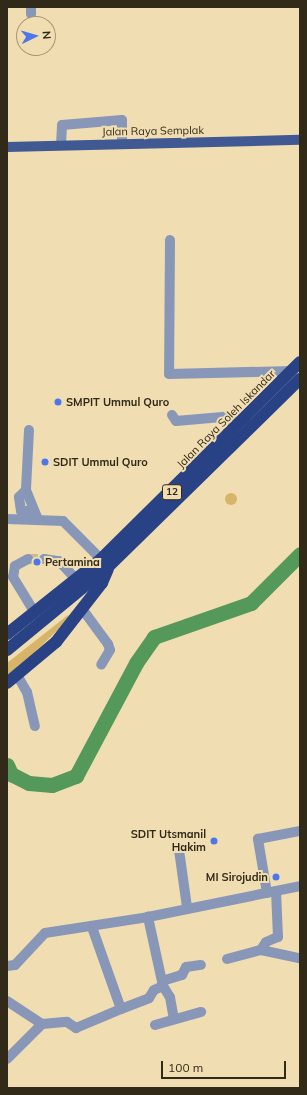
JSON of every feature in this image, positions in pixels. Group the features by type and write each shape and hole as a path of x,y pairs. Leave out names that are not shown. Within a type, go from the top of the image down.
{"highway":[{"name":"Jalan Raya Soleh Iskandar","path":"7,634 35,613 76,578 104,563 245,420 297,371"},
{"name":"Jalan Raya Soleh Iskandar","path":"7,650 104,563 297,371"},
{"path":"7,683 56,642 83,610 102,583 104,563"},
{"path":"7,627 35,613"}],"main road":[{"name":"Jalan Raya Semplak","path":"7,147 300,140"}],"street":[{"path":"61,145 62,125 122,120 122,144"},
{"path":"170,240 169,374 297,371"},
{"path":"172,415 176,421 234,416 245,420"},
{"path":"29,430 26,490 35,515"},
{"path":"7,519 35,515 63,522 104,563"},
{"path":"28,559 15,566 14,577 35,613"},
{"path":"44,559 59,561 76,578"},
{"path":"83,610 108,644 110,650 101,665"},
{"path":"17,675 27,692 35,726"},
{"path":"261,950 266,942 278,937 271,892 258,840 300,831"},
{"path":"179,850 187,907"},
{"path":"7,966 16,965 45,933 148,918 187,907 300,886"},
{"path":"148,918 162,983 170,997 174,1019"},
{"path":"92,927 121,1009"},
{"path":"227,959 261,950 300,958"},
{"path":"7,1002 42,1024 67,1022 76,1028 87,1031 121,1009 149,998 154,990 162,983 182,975 186,967 201,965"},
{"path":"155,1025 201,1012"},
{"path":"7,1059 42,1024"}],"shaded area":[{"path":"231,493 235,495 237,499 235,503 231,505 227,503 225,499 227,495"},
{"path":"68,615 70,618 7,679 7,663"}],"waterway":[{"path":"7,765 11,774 29,783 52,785 76,776 136,663 154,637 251,603 300,554"}],"tunnel":[{"path":"28,559 44,559"}],"place":[{"name":"SMPIT Ummul Quro","path":"58,402"},
{"name":"SDIT Ummul Quro","path":"45,462"},
{"name":"Pertamina","path":"37,562"},
{"name":"SDIT Utsmanil Hakim","path":"214,841"},
{"name":"MI Sirojudin","path":"276,877"}]}
